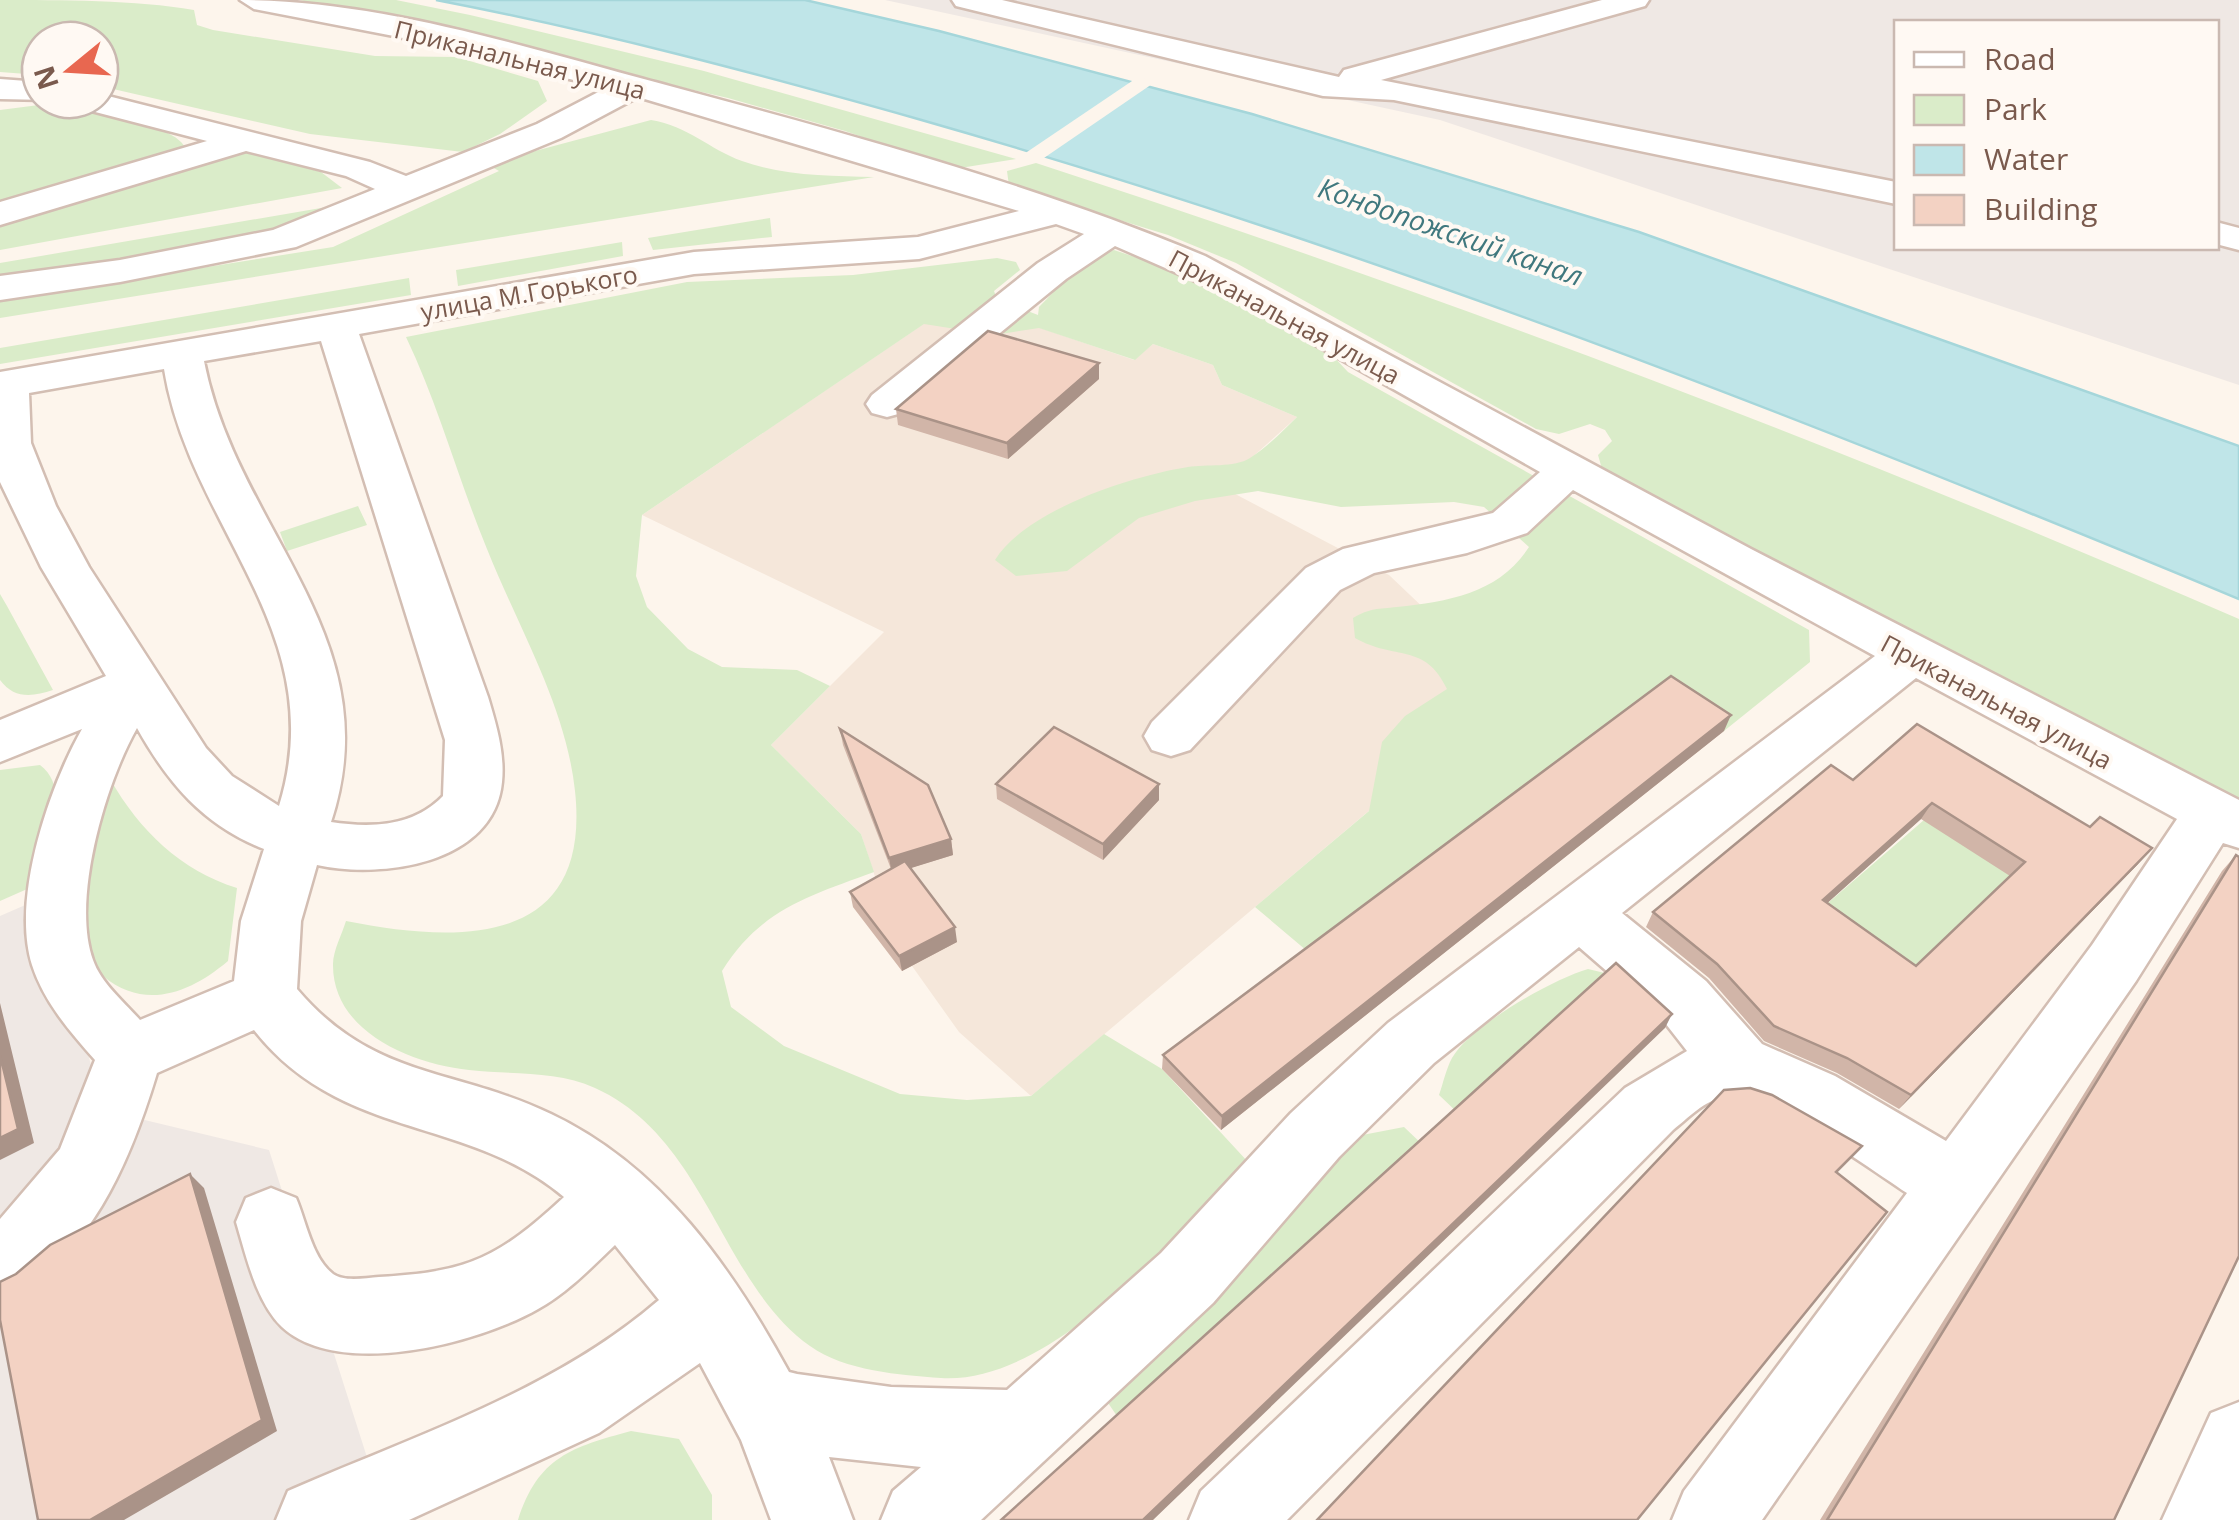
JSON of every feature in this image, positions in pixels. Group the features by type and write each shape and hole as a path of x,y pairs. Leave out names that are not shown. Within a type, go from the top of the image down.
{"street":[{"name":"Приканальная улица","path":"254,0 402,29 635,86 1114,231 1241,287 1911,655 2225,819"},
{"path":"966,0 1323,86 1394,90 1894,193"},
{"path":"1323,86 1635,0"},
{"path":"0,288 136,268 283,239 549,131 635,86"},
{"path":"120,108 358,169 409,190"},
{"path":"0,214 245,140"},
{"path":"0,257 409,190"},
{"name":"улица М.Горького","path":"4,384 694,263 918,248 1058,212"},
{"path":"886,404 1052,271 1114,231"},
{"path":"4,384 6,423 18,467 81,594 181,756 208,787 229,805 299,836 362,848 410,843 455,822 467,806 474,783 473,756 457,693 337,328"},
{"path":"182,354 186,394 198,425 294,623 318,695 322,756 271,920 265,997 301,1042 330,1066 415,1103 525,1134 569,1158 615,1196 708,1306 766,1406 812,1520"},
{"path":"1171,736 1323,579 1360,560 1467,538 1510,523 1570,470"},
{"path":"922,1520 1187,1278 1314,1135 1384,1068 1911,655"},
{"path":"9,723 137,684"},
{"path":"130,1054 78,993 56,943 57,914 88,777 137,684"},
{"path":"1713,1520 1952,1184 2225,819"},
{"path":"1580,912 1684,1000 1740,1066 1868,1130 1952,1184"},
{"path":"130,1054 265,997"},
{"path":"0,1265 60,1210 85,1174 105,1136 130,1054"},
{"path":"1230,1520 1649,1109 1698,1075 1740,1066"},
{"path":"271,1222 297,1286 316,1308 344,1316 431,1312 468,1306 528,1278 615,1196"},
{"path":"317,1520 572,1406 654,1354 708,1306"},
{"path":"766,1406 818,1419 882,1426 1018,1429"},
{"path":"2203,1520 2239,1441"}],"shaded area":[{"path":"885,0 2239,0 2239,385 1440,120"},
{"path":"959,300 1134,360 1153,344 1213,365 1222,385 1297,417 1220,486 1389,575 1511,691 1031,1096 959,1032 912,966 902,971 853,907 880,892 861,834 771,745 884,632 642,515"},
{"path":"46,896 103,1110 269,1150 387,1520 0,1520 0,916"}],"green space":[{"path":"0,0 98,1 194,10 197,25 213,30 375,56 456,57 538,81 547,101 500,134 463,152 310,134 120,91 120,20 20,20 20,74 0,72"},
{"path":"300,0 396,0 470,15 704,71 1016,159 954,169 845,131 728,98"},
{"path":"20,107 20,120 120,118 164,131 186,150 0,209 0,110"},
{"path":"651,120 676,127 758,166 807,174 874,177 0,318 0,300 333,247 499,171 487,164"},
{"path":"240,150 321,172 342,188 0,250 0,220"},
{"path":"1036,163 1341,266 1643,377 1942,494 2239,619 2239,809 2153,767 1602,469 1598,455 1612,441 1605,430 1590,424 1559,434 1536,429 1236,263 1168,235 1009,186 1007,171"},
{"path":"350,203 246,240 0,280 0,263"},
{"path":"770,218 772,237 653,250 648,238"},
{"path":"622,242 623,256 458,286 456,270"},
{"path":"1114,250 1201,279 1332,355 1348,372 1809,630 1810,662 1724,731 1313,956 1255,907 1369,811 1382,742 1405,716 1447,689 1429,664 1419,658 1355,638 1353,618 1374,610 1454,598 1503,575 1529,547 1484,507 1454,502 1341,507 1258,491 1195,501 1139,518 1067,571 1016,576 995,560 1010,542 1055,511 1138,478 1243,461 1297,417 1222,385 1213,365 1153,344 1135,360 1039,328 994,335 924,324 642,515 636,576 647,607 688,649 722,667 797,670 830,686 771,745 861,834 874,872 788,907 753,933 722,971 731,1007 784,1046 900,1094 967,1100 1031,1096 1104,1034 1162,1069 1249,1163 1109,1300 1068,1332 1026,1357 983,1374 941,1378 873,1370 824,1354 780,1319 754,1286 688,1175 663,1141 632,1111 595,1088 565,1078 447,1067 401,1052 361,1026 336,988 333,959 346,921 431,932 472,931 509,924 539,907 562,881 575,843 575,791 562,728 487,549 406,337 687,282 853,275 997,258 1016,262 1020,270 994,291 997,299 1038,315 1039,307 1073,273"},
{"path":"409,278 411,295 0,364 0,348"},
{"path":"358,506 367,525 287,551 280,532"},
{"path":"0,594 53,690 24,695 11,691 0,680"},
{"path":"40,765 55,790 49,840 34,886 0,901 0,770"},
{"path":"110,779 134,815 163,846 197,871 237,888 228,961 198,982 167,994 135,993 119,987 90,965 77,945 77,899"},
{"path":"1924,820 1963,845 2031,860 1905,981 1814,915"},
{"path":"1588,969 1613,975 1459,1114 1439,1095 1452,1058 1476,1032 1534,993"},
{"path":"1404,1127 1425,1147 1121,1422 1100,1391 1352,1137"},
{"path":"631,1431 679,1439 712,1495 712,1520 518,1520 526,1499 547,1468 575,1450"}],"water":[{"name":"Кондопожский канал","path":"436,0 805,0 939,31 1252,114 1639,232 2239,446 2239,599 1750,402 1254,223 1087,169 798,86 618,39"}],"pier":[{"path":"1138,77 1155,82 1041,160 1024,154"}],"building":[{"path":"988,331 1099,363 1007,443 896,409"},
{"path":"1671,676 1731,715 1222,1116 1163,1055"},
{"path":"1917,724 2090,827 2100,817 2152,848 1911,1095 1847,1058 1774,1026 1717,964 1653,912 1831,765 1853,780","holes":["1932,803 2025,862 1916,966 1823,900"]},
{"path":"1054,727 1159,784 1103,844 996,784"},
{"path":"840,729 928,785 951,839 889,858"},
{"path":"2236,855 2239,1256 2114,1520 1827,1520"},
{"path":"905,861 955,927 899,956 850,892"},
{"path":"1616,963 1672,1014 1143,1520 1001,1520"},
{"path":"0,1055 18,1129 0,1138"},
{"path":"1750,1088 1772,1095 1862,1146 1836,1172 1887,1212 1637,1520 1317,1520 1724,1090"},
{"path":"190,1174 262,1420 90,1520 38,1520 0,1320 0,1282 16,1274 50,1245"}]}
